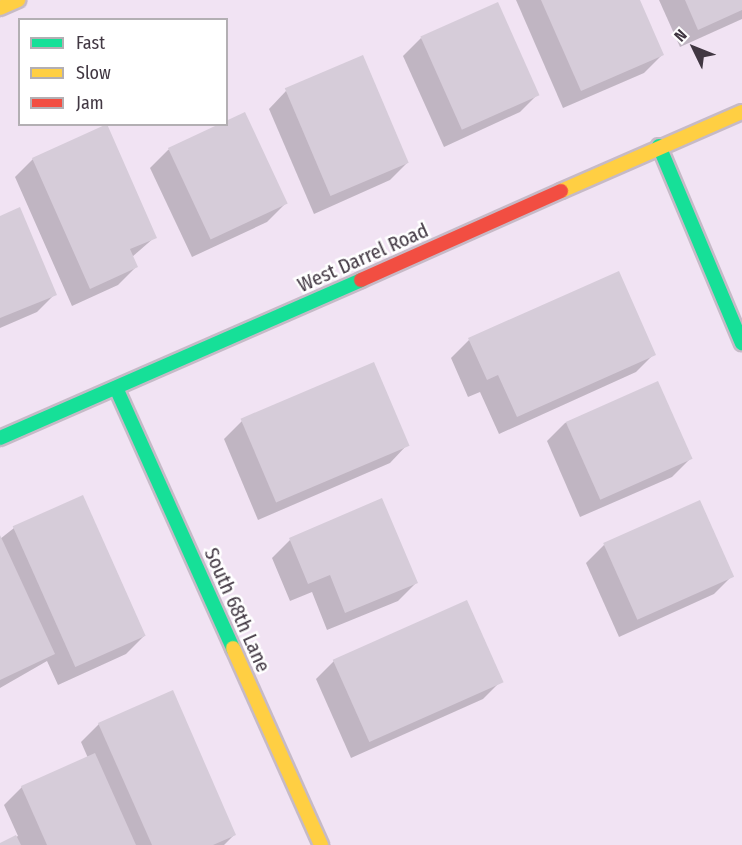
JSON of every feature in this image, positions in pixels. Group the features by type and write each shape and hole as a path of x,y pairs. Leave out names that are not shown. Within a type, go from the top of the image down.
{"street":[{"path":"0,8 18,0"},
{"name":"West Darrel Road","path":"0,438 117,390 659,146 742,112"},
{"path":"659,146 742,343"},
{"name":"South 68th Lane","path":"117,390 321,845"}],"building":[{"path":"541,0 640,0 664,55 581,91"},
{"path":"685,0 742,0 742,10 698,30"},
{"path":"498,2 539,95 462,130 420,37"},
{"path":"363,55 409,163 330,196 285,88"},
{"path":"245,112 288,204 211,239 168,148 215,126 228,126 228,120"},
{"path":"103,126 108,126 157,238 130,249 138,267 90,289 32,158"},
{"path":"20,207 57,295 0,318 0,216"},
{"path":"619,271 656,355 517,417 498,375 487,380 468,338"},
{"path":"374,362 410,446 276,502 241,419"},
{"path":"658,381 693,459 600,500 566,422"},
{"path":"83,495 146,636 75,667 13,526"},
{"path":"382,498 418,583 345,613 330,575 308,584 289,538"},
{"path":"700,500 734,577 637,620 603,543"},
{"path":"0,535 55,654 0,680"},
{"path":"467,600 504,682 369,742 333,660"},
{"path":"173,690 236,835 213,845 152,845 98,723"},
{"path":"95,753 136,845 47,845 21,786"},
{"path":"16,835 21,845 0,845 0,843"}],"traffic: fast":[{"path":"659,146 742,343"},
{"path":"0,438 361,280"},
{"path":"117,390 233,648"}],"traffic: slow":[{"path":"0,8 18,0"},
{"path":"561,191 742,112"},
{"path":"233,648 321,845"}],"traffic: jam":[{"path":"361,280 561,191"}]}
